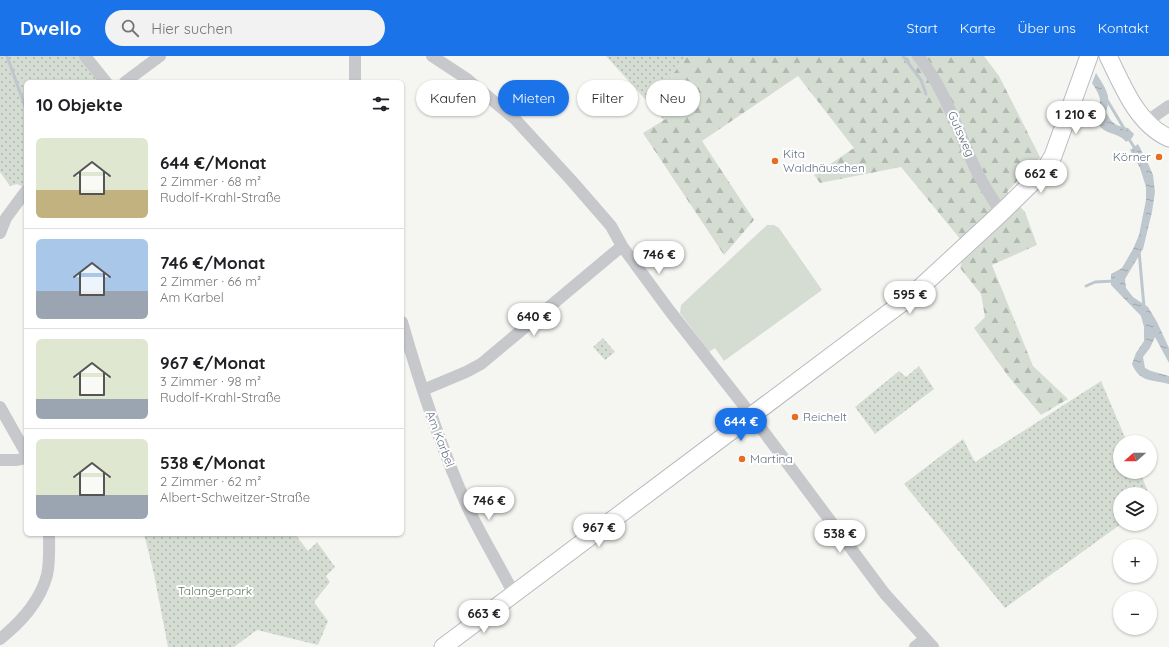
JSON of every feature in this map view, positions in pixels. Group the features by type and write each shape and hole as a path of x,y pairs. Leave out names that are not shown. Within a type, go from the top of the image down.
{"street":[{"path":"85,56 104,80"},
{"path":"128,80 160,56"},
{"path":"355,56 355,80"},
{"path":"432,56 467,79 515,119 555,161 606,221 622,246 669,310 752,416 885,594 929,643 915,647"},
{"name":"Gutsweg","path":"918,56 942,91 979,176 1002,213"},
{"path":"443,647 910,297 1002,213 1043,172 1053,156 1089,56"},
{"path":"1108,56 1132,102 1146,122 1160,134 1169,138"},
{"path":"1146,122 1169,106"},
{"path":"0,233 6,218 24,194"},
{"path":"423,390 481,364 622,246"},
{"name":"Am Karbel","path":"404,328 446,456 469,510 514,594"},
{"path":"0,407 24,449"},
{"path":"0,460 24,458"},
{"path":"0,639 26,614 41,591 47,573 49,536"}],"green space":[{"path":"0,56 83,56 101,80 24,80 23,187 17,184 10,186 0,172"},
{"path":"606,56 687,56 668,80 646,80 646,100 638,91 638,80 628,80"},
{"path":"687,56 984,56 999,76 1040,157 1007,192 1025,212 1037,245 992,265 1033,366 1068,399 1041,415 1008,376 974,328 985,317 981,294 960,268 966,246 901,167 820,183 814,175 854,148 798,76 702,141 754,220 724,255 643,133 670,116 700,116 700,80 668,80"},
{"path":"660,116 670,116 664,120"},
{"path":"767,225 774,225 779,228 822,290 724,361 715,348 709,352 680,313 681,305"},
{"path":"603,338 615,352 605,360 593,347"},
{"path":"919,366 934,389 875,434 855,407 899,371 906,377"},
{"path":"1101,381 1124,435 1113,435 1113,479 1143,479 1146,487 1113,487 1113,530 1005,608 904,484 963,439 975,462"},
{"name":"Talangerpark","path":"144,536 297,536 308,551 317,542 335,567 326,576 330,582 314,602 328,621 318,645 257,630 234,647 168,647 154,574"}],"water":[{"path":"1096,73 1107,92 1108,106 1106,112 1108,116 1112,122 1128,128 1134,134 1132,138 1126,142 1119,136 1104,130 1098,123 1097,118 1100,99 1092,83"},
{"path":"1138,144 1153,175 1155,192 1143,249 1125,279 1126,288 1133,297 1148,307 1169,348 1169,363 1155,337 1150,348 1143,357 1145,368 1169,376 1169,384 1142,377 1135,370 1132,364 1136,353 1144,341 1144,327 1141,316 1111,285 1111,274 1122,268 1139,235 1146,200 1146,187 1140,168 1130,150"}],"waterway":[{"path":"7,56 24,103"},
{"path":"903,56 921,80 926,94"},
{"path":"1107,100 1125,130"},
{"path":"1127,136 1136,150"},
{"path":"1139,251 1144,307"},
{"path":"1086,286 1095,282 1114,281"}],"place":[{"name":"Körner","path":"1159,157"},
{"name":"Kita Waldhäuschen","path":"775,161"},
{"name":"Reichelt","path":"795,417"},
{"name":"Martina","path":"742,459"}]}
